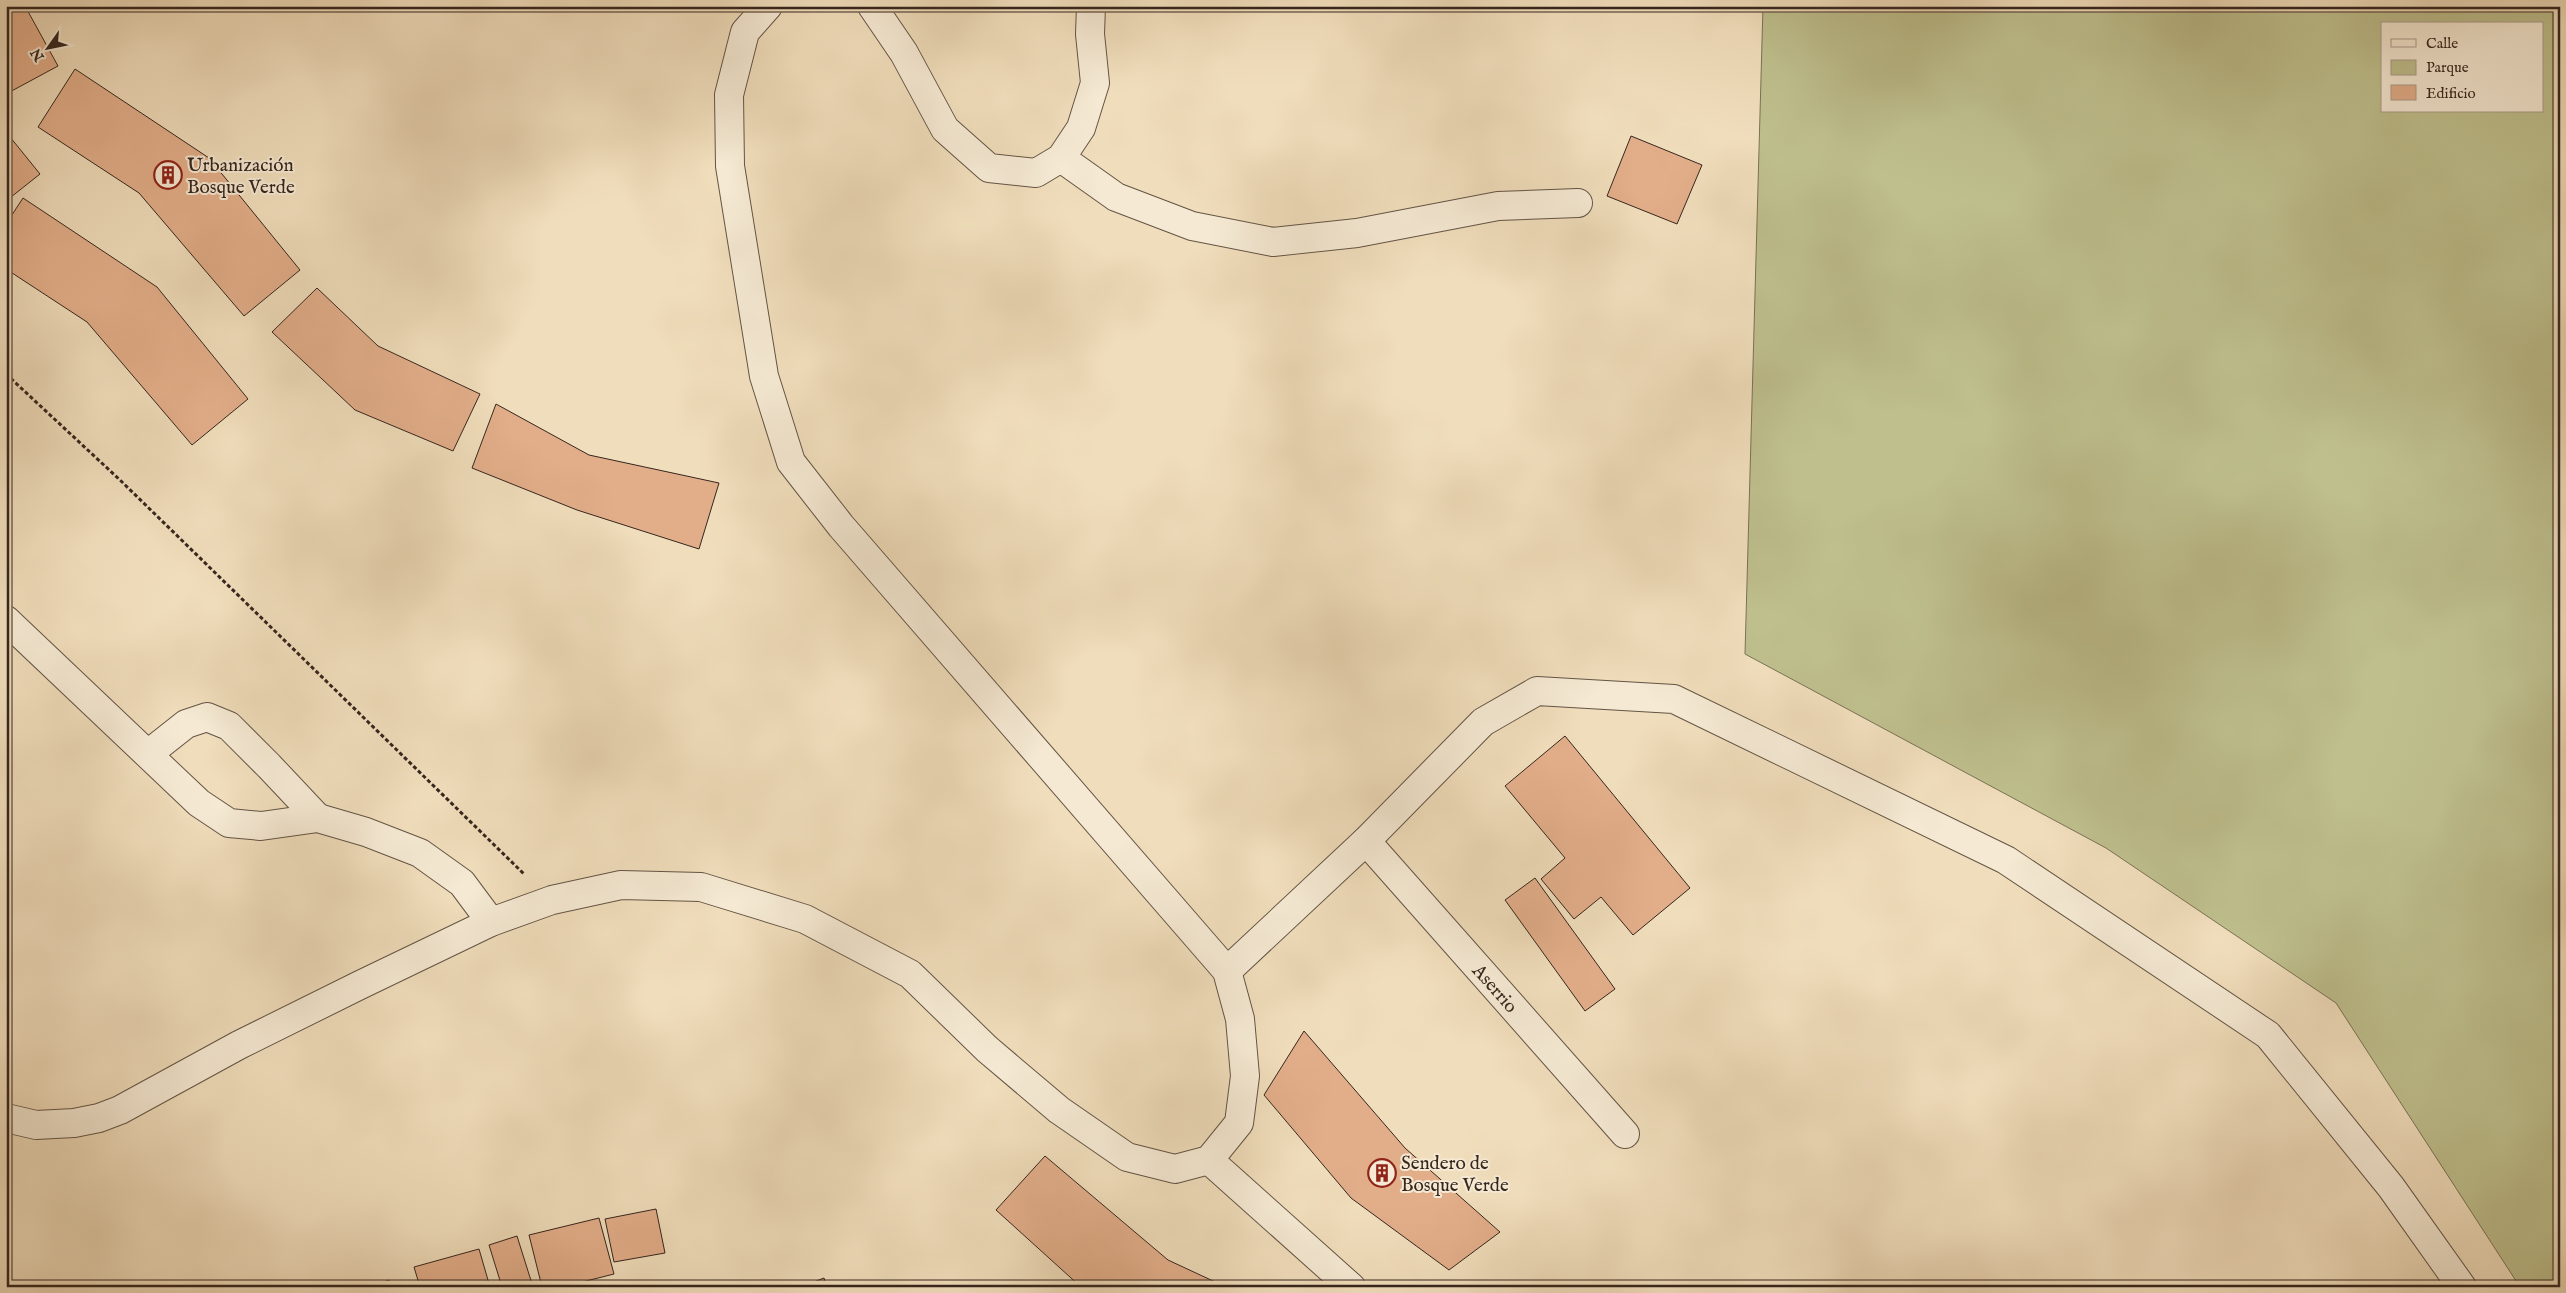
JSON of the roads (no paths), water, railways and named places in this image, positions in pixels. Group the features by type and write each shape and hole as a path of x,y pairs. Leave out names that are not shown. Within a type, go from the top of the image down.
{"street":[{"path":"6,1118 36,1125 74,1124 99,1118 120,1110 239,1045 491,922 552,900 621,886 702,887 805,919 910,974 987,1049 1059,1110 1127,1157 1175,1169 1209,1160 1239,1123 1245,1076 1240,1019 1227,972 841,526 791,462 764,376 730,166 729,95 746,32 768,6"},
{"path":"872,6 904,53 945,129 990,168 1036,173 1061,158 1081,128 1095,83 1090,34 1090,6"},
{"path":"1061,158 1116,197 1192,226 1273,242 1357,233 1498,206 1578,203"},
{"path":"6,620 199,803 229,823 261,826 318,818 366,832 420,853 462,883 491,922"},
{"path":"1227,972 1366,841 1483,722 1537,691 1674,699 2006,860 2268,1035 2391,1187 2462,1287"},
{"path":"148,754 186,724 207,717 228,726 270,766 318,818"},
{"name":"Aserrio","path":"1366,841 1625,1134"},
{"path":"1209,1160 1351,1287"}],"place":[{"name":"Urbanización Bosque Verde","path":"168,175"},
{"name":"Sendero de Bosque Verde","path":"1382,1173"}]}
